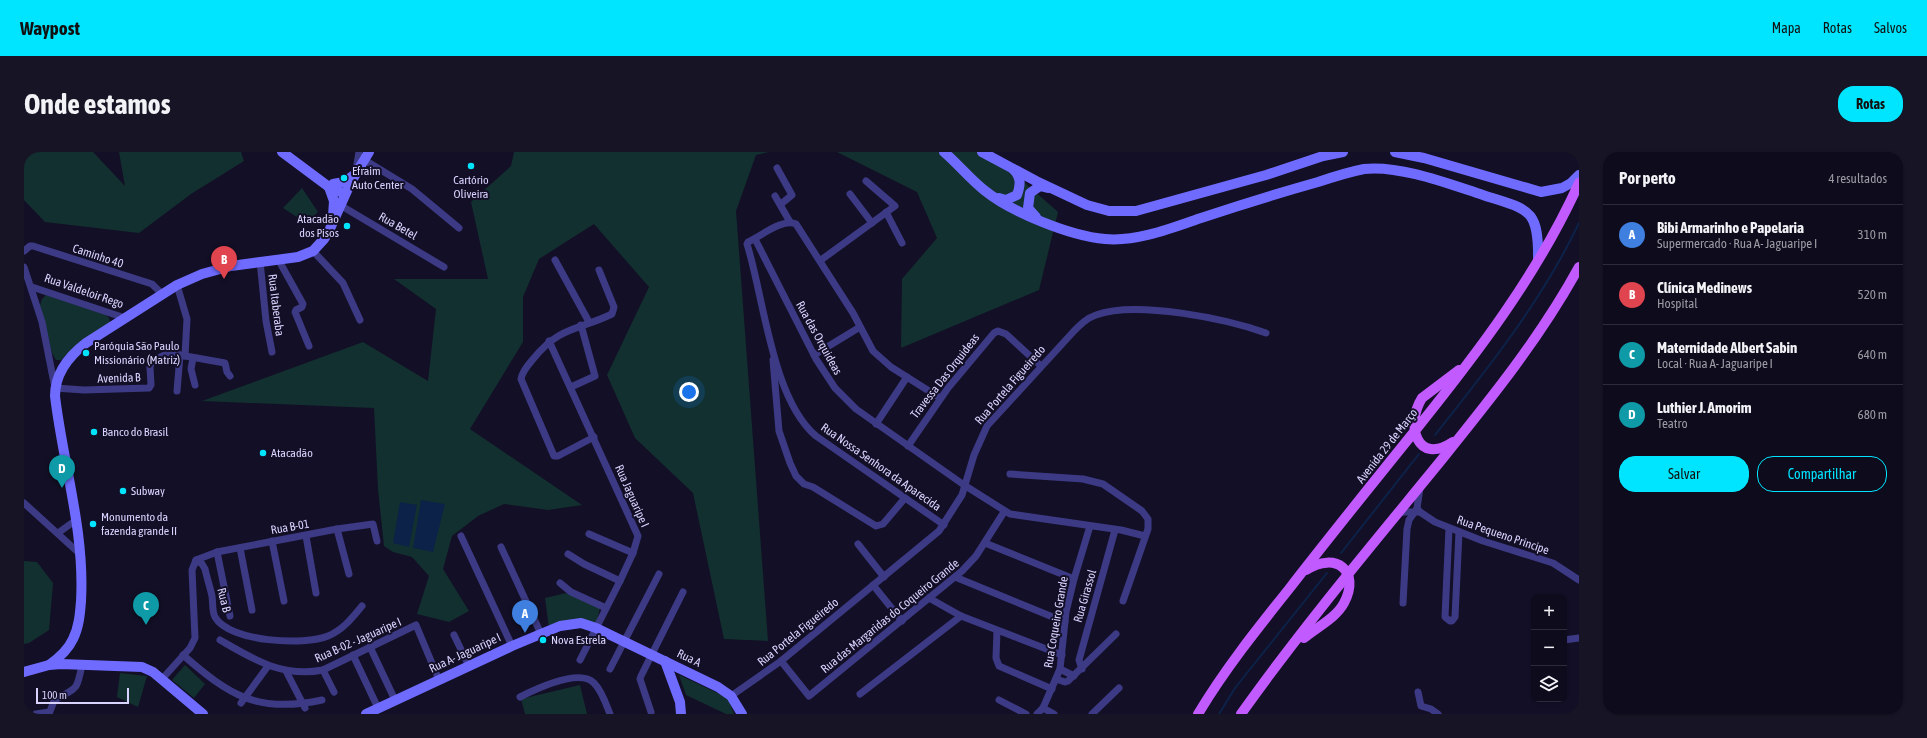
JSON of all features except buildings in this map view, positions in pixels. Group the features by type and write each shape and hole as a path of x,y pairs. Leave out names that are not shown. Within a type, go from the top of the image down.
{"main road":[{"path":"282,152 318,178 331,186 346,192"},
{"path":"944,152 990,194 1039,220 1083,236 1107,239 1133,237 1176,226 1276,193 1365,169 1400,171 1425,176 1517,206 1532,216 1538,233 1538,260"},
{"path":"982,152 1087,205 1109,211 1136,211 1266,175 1323,156 1343,152"},
{"path":"1395,152 1424,158 1541,192 1562,188 1579,175"},
{"path":"125,318 177,285 210,271 260,261 305,255 313,251 324,239 333,223 364,154"},
{"path":"990,194 1006,200 1017,195 1020,183 1018,175 1010,166"},
{"path":"331,186 344,182 355,173"},
{"name":"Avenida 29 de Março","path":"1198,714 1229,665 1470,361 1538,260 1563,216 1579,183"},
{"path":"331,186 334,201 333,223"},
{"path":"1039,220 1028,208 1030,193 1040,186 1054,189"},
{"path":"1241,714 1288,652 1460,437 1530,346 1579,267"},
{"name":"Rua Valdeloir Rego","path":"55,388 64,364 78,349 125,318"},
{"path":"1460,437 1444,447 1430,449 1420,443 1414,432 1416,412 1422,398 1470,361"},
{"path":"49,665 69,647 77,629 81,597 80,554 76,520 55,388"},
{"path":"1288,652 1340,610 1347,596 1348,576 1340,564 1328,561 1312,566 1302,572"},
{"name":"Rua A- Jaguaripe I","path":"366,714 512,646 541,634 575,623 596,628 665,661"},
{"name":"Rua A","path":"665,661 718,687 731,696 742,714"},
{"name":"Rua A","path":"665,661 680,702 681,714"},
{"path":"24,672 49,665 142,667 153,672 203,714"}],"street":[{"path":"364,154 412,189 459,228"},
{"path":"777,168 792,195 780,204"},
{"path":"821,260 894,206 866,181"},
{"path":"850,194 872,223"},
{"path":"775,196 790,222"},
{"name":"Rua Betel","path":"340,205 444,267"},
{"path":"886,212 902,244"},
{"path":"755,239 770,229 790,222 796,224 821,260 873,351 891,367 940,398"},
{"name":"Rua Nossa Senhora da Aparecida","path":"755,239 748,242 747,246 762,299 772,349 789,396 801,420 810,431 944,525"},
{"name":"Rua das Orquideas","path":"755,239 823,372 842,396 876,424 1004,512 1017,516 1090,526 1145,536"},
{"name":"Caminho 40","path":"24,251 30,246 33,246 152,284 162,294"},
{"path":"313,251 343,283 360,320"},
{"path":"278,259 303,304 302,307 295,312 309,346"},
{"path":"555,260 585,324 595,376 571,387"},
{"name":"Rua Itaberaba","path":"260,261 266,321 272,352"},
{"path":"24,268 32,287"},
{"path":"594,437 558,456 554,456 521,379 532,360 549,341 585,324 610,316 614,311 599,270"},
{"path":"177,285 187,319 177,391"},
{"name":"Rua Valdeloir Rego","path":"32,287 125,318"},
{"name":"Rua Valdeloir Rego","path":"32,287 42,322 55,388"},
{"name":"Rua Portela Figueiredo","path":"731,696 781,661 935,535 944,525 962,495 964,485 983,433 993,418 1082,323 1093,316 1108,312 1148,310 1201,316 1266,332"},
{"path":"814,355 860,327"},
{"name":"Travessa Das Orquideas","path":"908,446 940,398 991,336 998,331 1006,334 1041,366"},
{"name":"Rua Jaguaripe I","path":"549,341 638,536 633,553 620,581 580,660"},
{"path":"772,349 779,431 790,463 801,482 876,526 883,524 905,498"},
{"name":"Avenida B","path":"55,388 84,390 149,388 152,385 150,367 152,361 169,353 182,356"},
{"path":"182,356 225,363 226,372 230,376"},
{"path":"49,357 56,363 64,364"},
{"path":"193,358 191,369 195,385"},
{"path":"876,424 908,377"},
{"path":"1010,474 1083,479 1103,484 1146,516 1148,524 1145,536 1123,601"},
{"path":"1403,603 1407,528 1409,520 1417,511 1420,486"},
{"path":"24,503 80,554"},
{"path":"1398,513 1417,511"},
{"name":"Rua Pequeno Principe","path":"1417,511 1435,522 1459,532 1553,563 1579,580"},
{"name":"Rua das Margaridas do Coqueiro Grande","path":"781,661 809,696 970,564 1004,512"},
{"path":"58,533 76,520"},
{"name":"Rua B-01","path":"196,560 217,552 337,529 373,524 377,541"},
{"name":"Rua Coqueiro Grande","path":"1037,714 1043,708 1060,669 1065,622 1074,579 1090,526"},
{"path":"1449,528 1445,617 1450,621 1455,617 1459,532"},
{"path":"337,529 349,574"},
{"name":"Rua Girassol","path":"1082,669 1079,660 1115,530"},
{"path":"588,534 633,553"},
{"path":"306,536 316,593"},
{"path":"461,536 512,646"},
{"path":"272,541 284,601"},
{"path":"985,543 1074,579"},
{"path":"858,544 884,577"},
{"path":"500,547 541,634"},
{"path":"240,548 252,610"},
{"path":"217,552 230,616"},
{"path":"568,554 584,564 620,581"},
{"path":"162,679 193,643 195,638 192,570 196,560"},
{"name":"Rua B","path":"196,560 202,564 205,570 214,616 223,626 248,636 269,640 312,641 328,636 342,628 362,606"},
{"path":"610,669 659,574"},
{"path":"955,577 1065,622"},
{"path":"560,583 571,592 606,608"},
{"path":"873,586 902,621"},
{"path":"651,712 640,679 683,592"},
{"path":"929,598 960,616 1062,656"},
{"path":"860,694 960,616"},
{"name":"Rua B-02 - Jaguaripe I","path":"220,640 268,666 286,671 314,671 322,670 416,626 439,680"},
{"path":"997,631 996,658 999,666 1052,689"},
{"path":"1056,679 1065,682 1074,676 1116,634"},
{"path":"454,635 469,666"},
{"path":"1567,640 1579,638"},
{"path":"370,647 395,700"},
{"path":"183,655 226,693 249,707 271,712 305,708 322,700"},
{"path":"353,655 378,708"},
{"path":"36,714 49,713 54,701 74,690 78,685 82,665"},
{"path":"241,703 268,666"},
{"path":"1060,669 1074,676"},
{"path":"322,670 334,692"},
{"path":"286,671 305,708"},
{"path":"520,696 543,686 580,678 595,683 610,714"},
{"path":"1092,714 1119,688"},
{"path":"1418,692 1422,706 1432,709 1438,714"},
{"path":"999,700 1026,714"},
{"path":"1043,708 1054,714"}],"green space":[{"path":"24,152 93,152 125,186 119,152 241,152 244,161 191,194 139,233 45,222 24,200"},
{"path":"514,152 769,152 756,155 736,211 768,641 724,639 693,493 635,438 607,375 649,287 594,224 539,259 523,297 523,342 470,429 582,505 548,510 504,504 478,516 452,536 443,569 469,611 449,622 417,614 429,576 412,557 393,552 384,546 378,489 374,408 202,401 363,342 428,381 436,309 394,279 488,279 471,202 511,166"},
{"path":"837,152 990,152 1058,212 1039,290 901,348 902,279 937,238 917,192"},
{"path":"302,188 318,212 306,223 283,208"},
{"path":"46,295 106,315 110,322 75,346 61,360 56,360 52,353 40,305 42,299"},
{"path":"24,561 37,562 53,583 49,630 29,643 24,644"},
{"path":"566,593 600,608 596,624 549,628 545,598"},
{"path":"185,665 205,684 194,698 172,680"},
{"path":"120,673 147,676 138,707 117,697"},
{"path":"679,675 728,698 734,714 726,714 686,695"},
{"path":"580,685 587,714 525,714 521,699"}],"water":[{"path":"421,500 445,504 433,552 413,548"},
{"path":"400,502 417,505 409,547 393,543"}],"waterway":[{"path":"1435,435 1475,385 1531,307 1548,280 1579,223"},
{"path":"1341,553 1419,454"},
{"path":"1219,714 1235,688 1327,573"}],"place":[{"name":"Cartório Oliveira","path":"471,166"},
{"name":"Efraim Auto Center","path":"344,178"},
{"name":"Atacadão dos Pisos","path":"347,226"},
{"name":"Clínica Medinews","path":"224,279"},
{"name":"Paróquia São Paulo Missionário (Matriz)","path":"86,353"},
{"name":"Banco do Brasil","path":"94,432"},
{"name":"Atacadão","path":"263,453"},
{"name":"Luthier J. Amorim","path":"62,488"},
{"name":"Subway","path":"123,491"},
{"name":"Monumento da fazenda grande II","path":"93,524"},
{"name":"Maternidade Albert Sabin","path":"146,625"},
{"name":"Bibi Armarinho e Papelaria","path":"525,633"},
{"name":"Nova Estrela","path":"543,640"}]}
